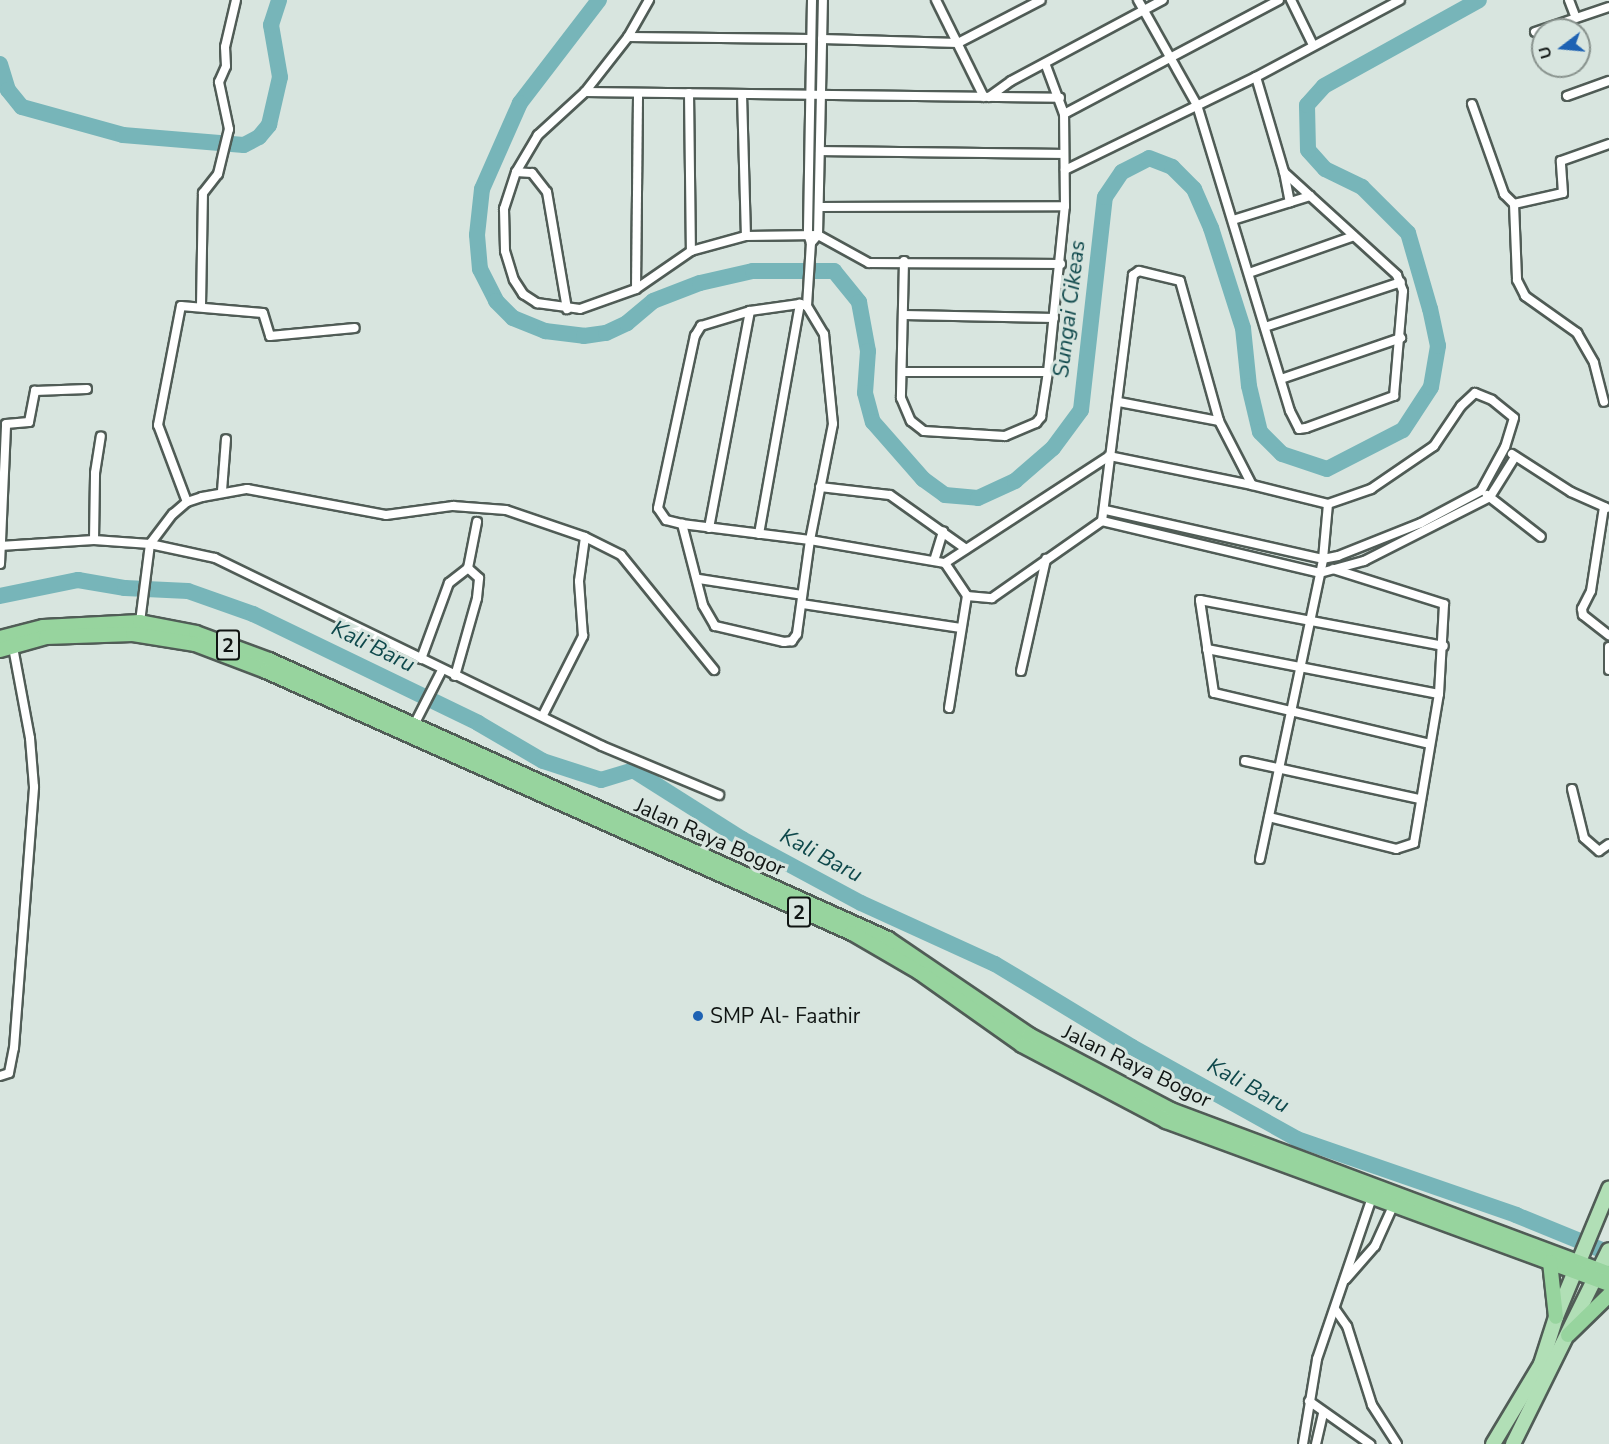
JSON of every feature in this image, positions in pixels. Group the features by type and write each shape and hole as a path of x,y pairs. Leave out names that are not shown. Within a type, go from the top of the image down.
{"highway":[{"name":"Jalan Raya Bogor","path":"6,642 43,627 140,622 196,633 269,660 852,921 925,962 1029,1035 1171,1110 1372,1197 1550,1263 1579,1262"},
{"name":"Jalan Raya Bogor","path":"6,642 67,635 133,633 195,644 266,671 852,933 919,972 1023,1045 1166,1121 1579,1262 1603,1274"},
{"path":"1550,1263 1556,1317"},
{"path":"1568,1335 1609,1295"}],"main road":[{"path":"1493,1444 1541,1364 1556,1317 1609,1189"},
{"path":"1513,1444 1568,1335 1603,1274 1609,1250"}],"street":[{"path":"201,306 203,193 221,165 229,129 219,81 226,66 225,47 236,0"},
{"path":"649,0 628,36 585,92 537,135 516,172 504,209 508,264 523,294 537,303 580,309 636,289 691,251 746,236 809,239 818,235"},
{"path":"759,534 804,305 809,295 812,0"},
{"path":"818,235 823,0"},
{"path":"936,0 987,97"},
{"path":"822,39 958,43 1041,0"},
{"path":"1138,0 1169,59 1197,105 1295,424 1299,429 1394,396 1401,338 1401,282 1284,172"},
{"path":"987,97 1163,0"},
{"path":"1064,114 1279,0"},
{"path":"1290,0 1313,45"},
{"path":"1065,170 1256,77 1400,0"},
{"path":"1569,0 1575,16"},
{"path":"1570,18 1609,7"},
{"path":"628,36 811,39"},
{"path":"904,261 904,410 919,428 1005,436 1022,432 1041,417 1061,264 1065,206 1064,114 1060,98 1045,63"},
{"path":"1256,77 1284,172 1290,202"},
{"path":"1567,96 1609,81"},
{"path":"585,92 1060,98"},
{"path":"636,289 638,93"},
{"path":"689,93 691,251"},
{"path":"742,94 746,236"},
{"path":"1472,104 1500,184 1514,204 1517,280 1525,296 1577,333 1594,363 1604,402"},
{"path":"1514,204 1563,193 1561,161 1609,144"},
{"path":"820,151 1064,154"},
{"path":"516,172 532,173 547,192 567,309"},
{"path":"1233,220 1310,196"},
{"path":"819,207 1065,206"},
{"path":"818,235 861,262 1061,264"},
{"path":"1249,273 1354,236"},
{"path":"967,596 992,598 1102,521 1105,510 1109,456 1119,402 1133,275 1139,271 1174,277 1180,281 1219,421 1252,485"},
{"path":"1265,327 1401,282"},
{"path":"804,305 750,311 711,321 695,336 658,508 666,520 709,528 810,540 945,563 1109,456 1252,485 1328,504 1371,489 1434,446 1461,406 1475,393 1511,412 1514,423 1505,447 1481,491 1393,536 1323,559 1105,510"},
{"path":"682,524 708,618 715,626 744,635 792,641 802,600 810,540 833,424 832,385 824,334 804,305"},
{"path":"187,502 158,425 177,336 179,310 201,306 263,313 270,336 355,328"},
{"path":"709,528 750,311"},
{"path":"904,315 1054,318"},
{"path":"1281,379 1401,338"},
{"path":"903,372 1048,372"},
{"path":"0,564 6,424 29,422 34,391 87,389"},
{"path":"1119,402 1219,421"},
{"path":"94,540 95,473 101,436"},
{"path":"222,491 226,439"},
{"path":"1505,447 1515,457 1606,508 1591,591 1582,609 1583,615 1609,635"},
{"path":"1102,521 1320,573 1364,561 1490,497 1515,457"},
{"path":"820,487 890,495 966,549"},
{"path":"140,622 142,585 150,544 187,502 222,491 248,489 386,515 453,507 506,510 585,537 628,562 677,629 714,670"},
{"path":"1481,491 1540,537"},
{"path":"1260,859 1312,619 1323,559 1328,504"},
{"path":"421,659 449,583 468,568 477,522"},
{"path":"934,561 943,531"},
{"path":"543,715 583,636 579,581 585,537"},
{"path":"0,546 94,540 150,544 215,558 442,670 543,715 602,746 719,795"},
{"path":"1021,671 1046,559"},
{"path":"1364,561 1367,579"},
{"path":"945,563 967,596 960,628 949,708"},
{"path":"455,676 478,588 479,578 468,568"},
{"path":"1269,817 1396,849 1414,843 1439,694 1444,646 1442,601 1333,569"},
{"path":"699,579 960,628"},
{"path":"1430,744 1214,693 1200,600 1203,597 1444,646"},
{"path":"0,1076 9,1072 14,1048 34,787 30,738 6,642"},
{"path":"1609,647 1609,670"},
{"path":"1207,649 1439,694"},
{"path":"414,725 442,670"},
{"path":"1245,761 1280,766 1420,799"},
{"path":"1572,789 1584,838 1599,851 1609,844"},
{"path":"1303,1444 1317,1359 1372,1197"},
{"path":"1343,1281 1375,1246 1395,1204"},
{"path":"1335,1309 1347,1326 1372,1405 1397,1444"},
{"path":"1310,1401 1323,1413 1371,1444"},
{"path":"1316,1444 1323,1413"}],"waterway":[{"name":"Sungai Cikeas","path":"0,64 8,90 22,107 123,135 244,145 259,137 269,125 280,77 271,25 279,0"},
{"name":"Sungai Cikeas","path":"599,0 520,103 482,189 477,235 480,269 496,301 513,318 545,331 584,336 606,333 627,323 653,301 700,283 753,271 834,271 859,302 868,351 865,393 873,422 923,479 945,495 978,498 1015,481 1053,448 1081,410 1105,197 1122,172 1149,158 1172,167 1194,189 1211,228 1243,328 1249,386 1260,432 1282,454 1327,469 1403,430 1431,387 1438,346 1408,233 1362,187 1325,169 1308,150 1307,105 1324,86 1479,0"},
{"name":"Kali Baru","path":"0,596 78,580 125,588 188,591 253,614 478,723 543,761 601,780 633,770 742,839 861,903 995,964 1132,1047 1297,1139 1516,1215 1609,1253"}],"place":[{"name":"SMP Al- Faathir","path":"698,1016"}]}
